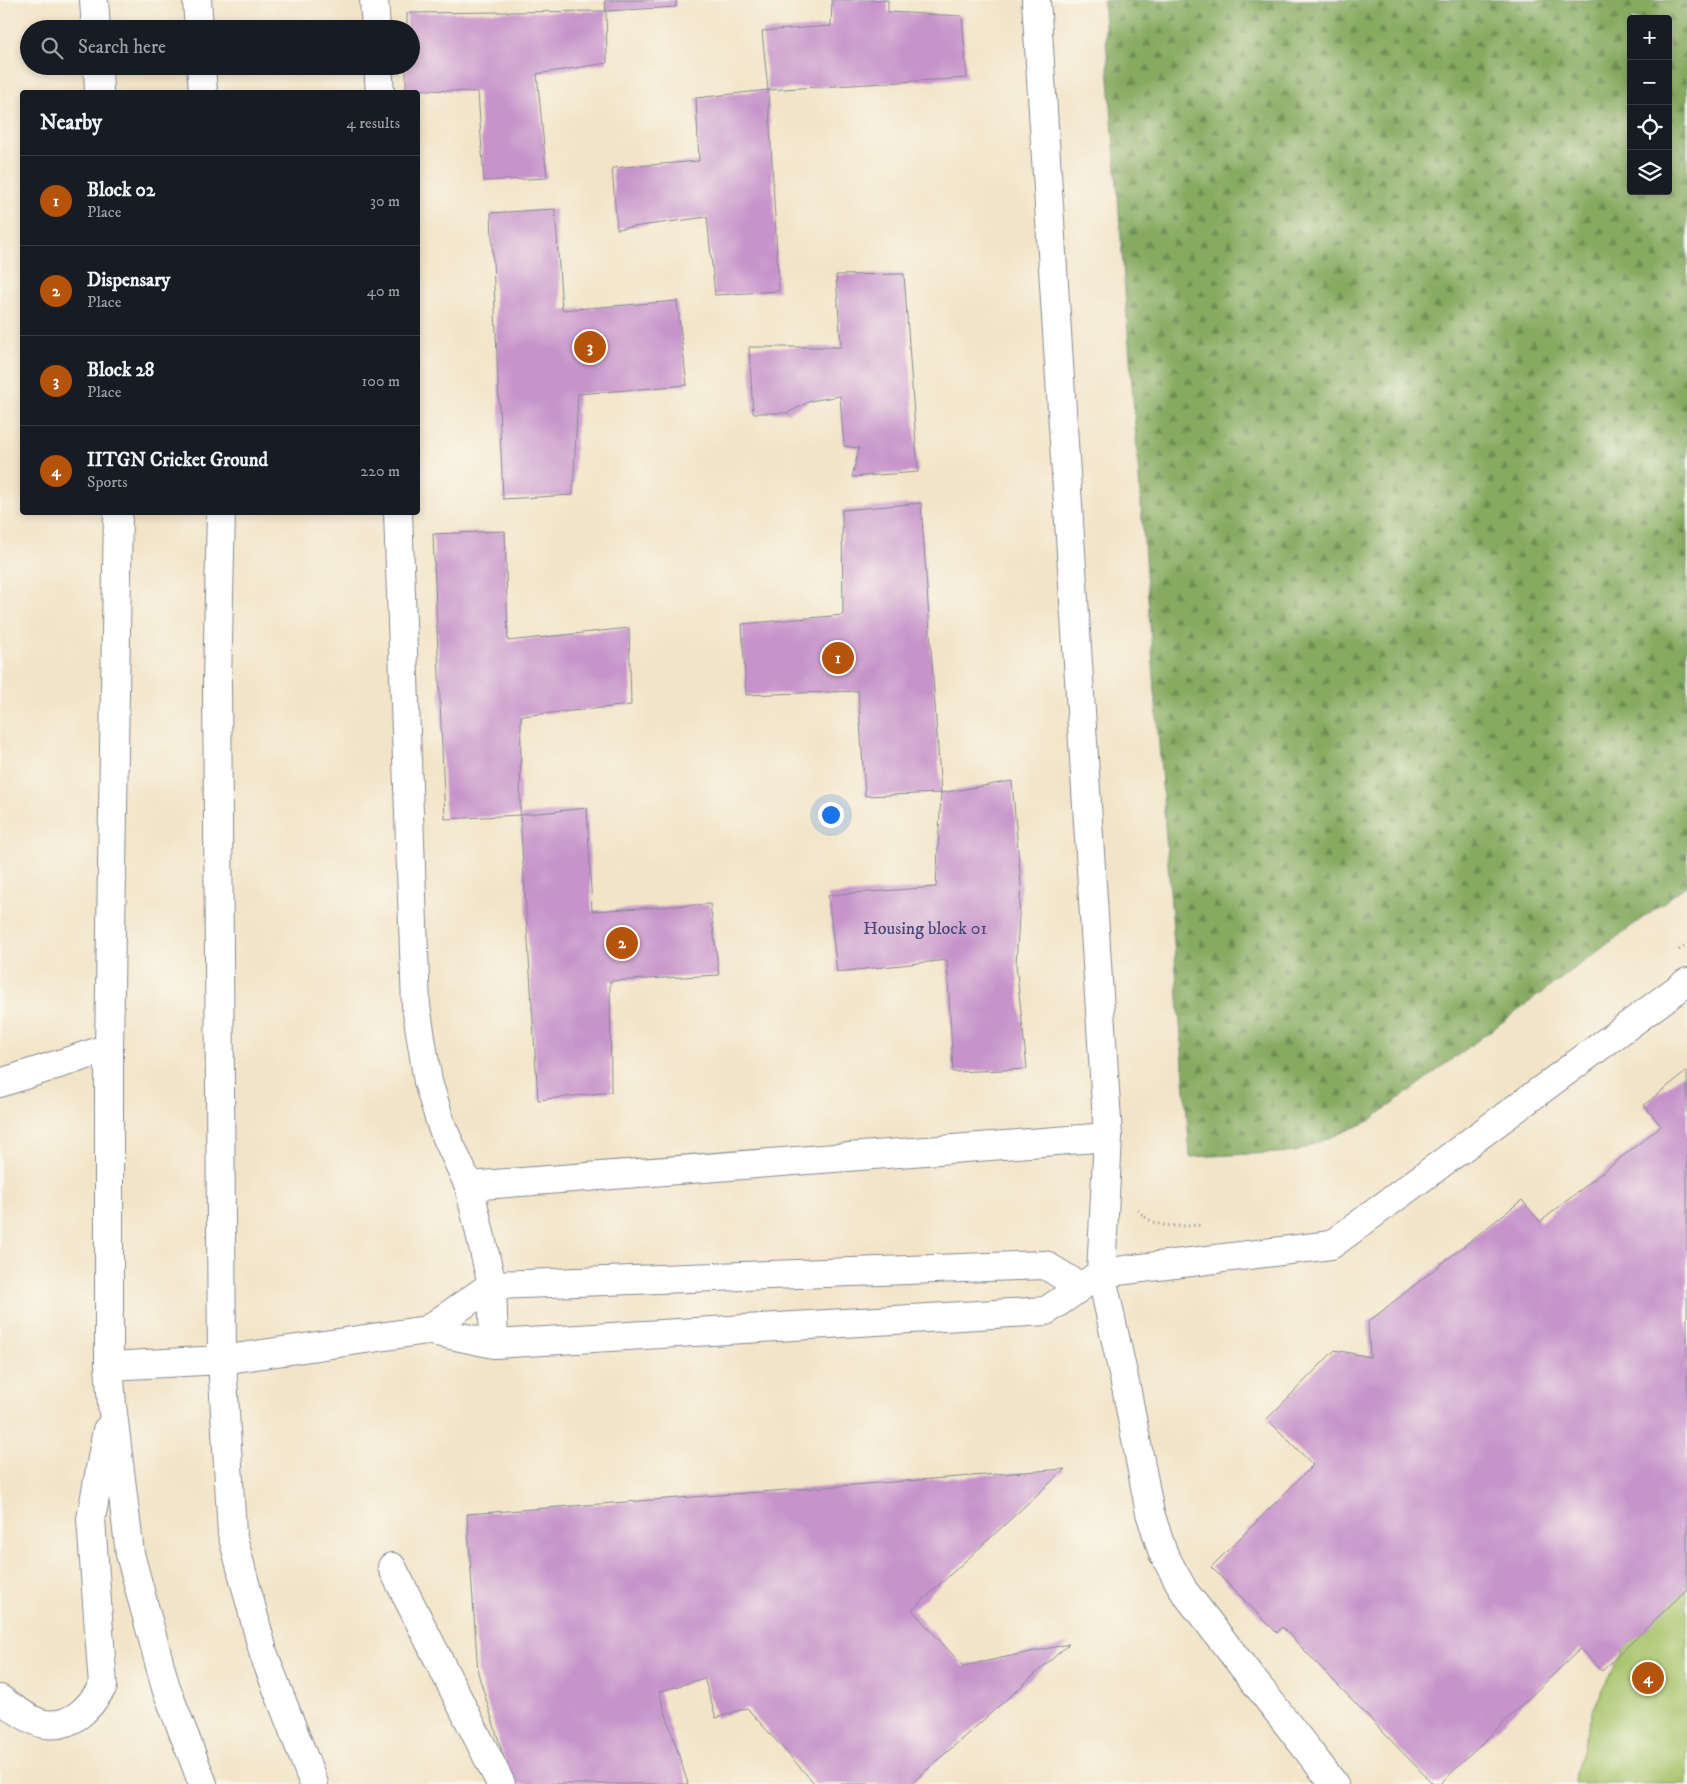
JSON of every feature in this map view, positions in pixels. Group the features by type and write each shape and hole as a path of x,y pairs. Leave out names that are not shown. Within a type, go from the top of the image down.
{"street":[{"path":"94,0 95,20"},
{"path":"198,0 199,20"},
{"path":"374,0 375,20"},
{"path":"1036,0 1108,1137 1091,1280 1127,1392 1150,1513 1163,1553 1184,1591 1334,1784"},
{"path":"98,75 99,90"},
{"path":"202,75 203,90"},
{"path":"379,75 380,90"},
{"path":"118,515 109,1048 109,1366 130,1554 166,1688 203,1784"},
{"path":"221,515 217,682 222,1360 232,1534 264,1655 314,1784"},
{"path":"398,515 416,1006 428,1082 442,1127 469,1186 492,1284 494,1344"},
{"path":"427,1330 492,1284 1045,1265 1091,1280 1331,1245 1687,982"},
{"path":"0,1083 109,1048"},
{"path":"469,1186 1108,1137"},
{"path":"109,1366 222,1360 427,1330 494,1344 1046,1312 1091,1280"},
{"path":"0,1700 14,1710 44,1724 69,1722 92,1705 103,1686 90,1520 112,1404"},
{"path":"392,1567 501,1784"}],"path":[{"path":"1671,956 1687,944"},
{"path":"1133,1203 1144,1217 1166,1227 1206,1225"}],"green space":[{"path":"1103,0 1687,0 1687,885 1369,1121 1296,1152 1190,1157"},
{"path":"1687,1576 1687,1784 1575,1784 1576,1772 1594,1708 1624,1649"}],"building":[{"path":"605,0 676,0 676,7 606,11"},
{"path":"832,0 888,0 888,12 962,16 967,78 768,90 762,31 831,26"},
{"path":"606,11 607,63 537,74 547,178 484,181 478,92 406,89 406,75 420,75 420,20 407,20 407,13"},
{"path":"768,90 779,291 715,295 707,217 617,229 612,168 699,161 696,98"},
{"path":"555,209 562,310 677,301 687,385 578,394 573,495 503,499 491,213"},
{"path":"904,274 918,472 852,477 859,448 844,446 840,396 810,401 788,413 753,413 749,347 841,347 836,275"},
{"path":"921,503 941,793 865,796 858,691 746,695 742,624 843,615 842,510"},
{"path":"505,531 508,641 629,628 631,705 521,716 520,815 445,819 433,534"},
{"path":"1012,781 1021,885 1016,964 1027,1069 953,1072 947,960 837,972 828,895 936,887 941,793"},
{"path":"587,808 592,911 710,904 719,975 610,981 611,1092 538,1100 520,815"},
{"path":"1687,1071 1687,1589 1602,1671 1580,1649 1440,1784 1433,1784 1282,1627 1277,1633 1211,1567 1313,1465 1267,1419 1335,1350 1370,1357 1368,1322 1522,1200 1540,1222 1661,1126 1644,1105"},
{"path":"1065,1469 912,1610 963,1666 1069,1644 911,1784 815,1784 747,1708 716,1718 704,1678 659,1692 688,1784 512,1784 478,1673 467,1514"}],"place":[{"name":"Block 28","path":"590,347"},
{"name":"Block 02","path":"838,658"},
{"name":"Dispensary","path":"622,943"},
{"name":"IITGN Cricket Ground","path":"1648,1678"}]}
